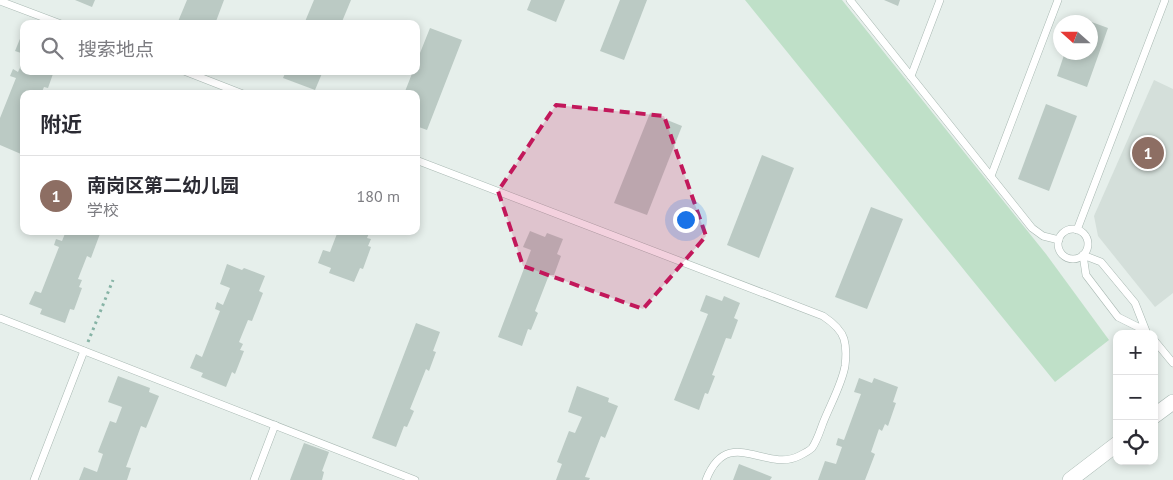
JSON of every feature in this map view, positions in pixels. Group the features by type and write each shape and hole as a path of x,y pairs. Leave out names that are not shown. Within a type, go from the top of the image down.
{"street":[{"path":"1158,413 1173,402"},
{"path":"1070,480 1113,447"}],"lane":[{"path":"0,0 51,20"},
{"path":"850,0 1032,228 1043,236 1059,240"},
{"path":"911,76 940,0"},
{"path":"991,176 1058,0"},
{"path":"1077,230 1165,0"},
{"path":"194,75 233,90"},
{"path":"420,162 824,316 832,322 844,339 845,365 842,378 812,448 792,459 780,460 743,452 721,456 714,464 706,480"},
{"path":"1073,229 1077,230 1082,232 1087,240 1087,249 1083,255 1077,258 1067,258 1060,250 1059,240 1064,232 1073,229"},
{"path":"1083,255 1086,274 1118,317 1144,330"},
{"path":"1083,255 1101,262 1135,303 1147,330"},
{"path":"0,318 415,480"},
{"path":"1158,345 1173,363"},
{"path":"34,480 84,351"},
{"path":"254,480 275,425"}],"path":[{"path":"84,351 113,280"}],"highlighted area":[{"path":"556,105 664,116 706,236 643,309 523,266 498,191"}],"shaded area":[{"path":"1154,80 1173,89 1173,293 1155,307 1098,236 1094,216"}],"green space":[{"path":"745,0 842,0 1046,254 1109,340 1055,382"}],"building":[{"path":"75,0 95,0 92,7"},
{"path":"187,0 224,0 216,20 179,20"},
{"path":"314,0 351,0 343,20 306,20"},
{"path":"531,0 565,0 556,22 527,10"},
{"path":"620,0 647,0 624,60 600,51"},
{"path":"884,0 900,0 898,6"},
{"path":"1098,24 1108,28 1098,56"},
{"path":"430,28 462,40 427,130 420,127 420,90 406,90 411,75 420,75 420,53"},
{"path":"20,39 20,53 15,51"},
{"path":"1062,60 1097,60 1087,87 1057,76"},
{"path":"20,68 20,75 53,75 48,88 44,87 43,90 20,90 20,154 0,145 0,118 16,78 10,76 13,69 18,72"},
{"path":"284,75 321,75 315,90 283,78"},
{"path":"1046,104 1077,116 1049,191 1018,179"},
{"path":"650,113 682,126 647,215 614,203"},
{"path":"762,155 794,168 759,258 727,245"},
{"path":"871,207 903,219 867,309 835,297"},
{"path":"530,231 545,237 547,233 563,239 557,254 561,256 554,275 549,275 535,311 538,313 531,330 528,329 522,346 498,337 531,250 523,247"},
{"path":"64,235 100,235 91,258 87,256 78,279 82,280 79,287 82,288 74,310 70,309 65,323 40,314 42,309 29,304 35,291 41,293 59,247 54,245 56,239 62,241"},
{"path":"336,235 368,235 367,238 371,239 368,246 371,247 363,269 360,268 354,282 329,273 331,268 318,263 323,250 330,252"},
{"path":"227,264 265,276 259,291 263,293 252,321 248,320 239,342 243,344 240,350 244,351 235,374 232,372 226,387 201,377 203,373 190,368 196,354 202,357 220,311 215,309 217,302 223,305 230,288 220,284"},
{"path":"706,295 722,301 724,296 740,303 734,318 738,320 731,339 726,338 712,375 715,376 708,394 705,393 699,410 674,400 708,314 700,311"},
{"path":"416,323 440,332 433,351 436,352 429,371 426,369 410,409 414,411 407,427 404,426 396,447 372,438"},
{"path":"118,376 150,388 149,392 159,396 146,428 141,426 126,467 131,468 127,480 79,480 84,467 97,472 103,454 98,452 110,421 116,423 122,407 108,402"},
{"path":"859,378 872,383 874,378 898,387 893,402 896,403 888,426 885,424 882,431 879,429 871,452 875,454 865,480 818,480 825,461 836,464 842,447 836,445 838,438 844,440 861,394 854,392"},
{"path":"577,386 609,398 608,402 618,406 605,438 601,436 585,477 590,478 589,480 556,480 562,464 557,462 569,431 575,433 582,417 568,412"},
{"path":"304,443 329,452 322,471 324,472 322,480 290,480"},
{"path":"739,464 772,477 770,480 733,480"}],"place":[{"name":"南岗区第二幼儿园","path":"1148,153"}]}
